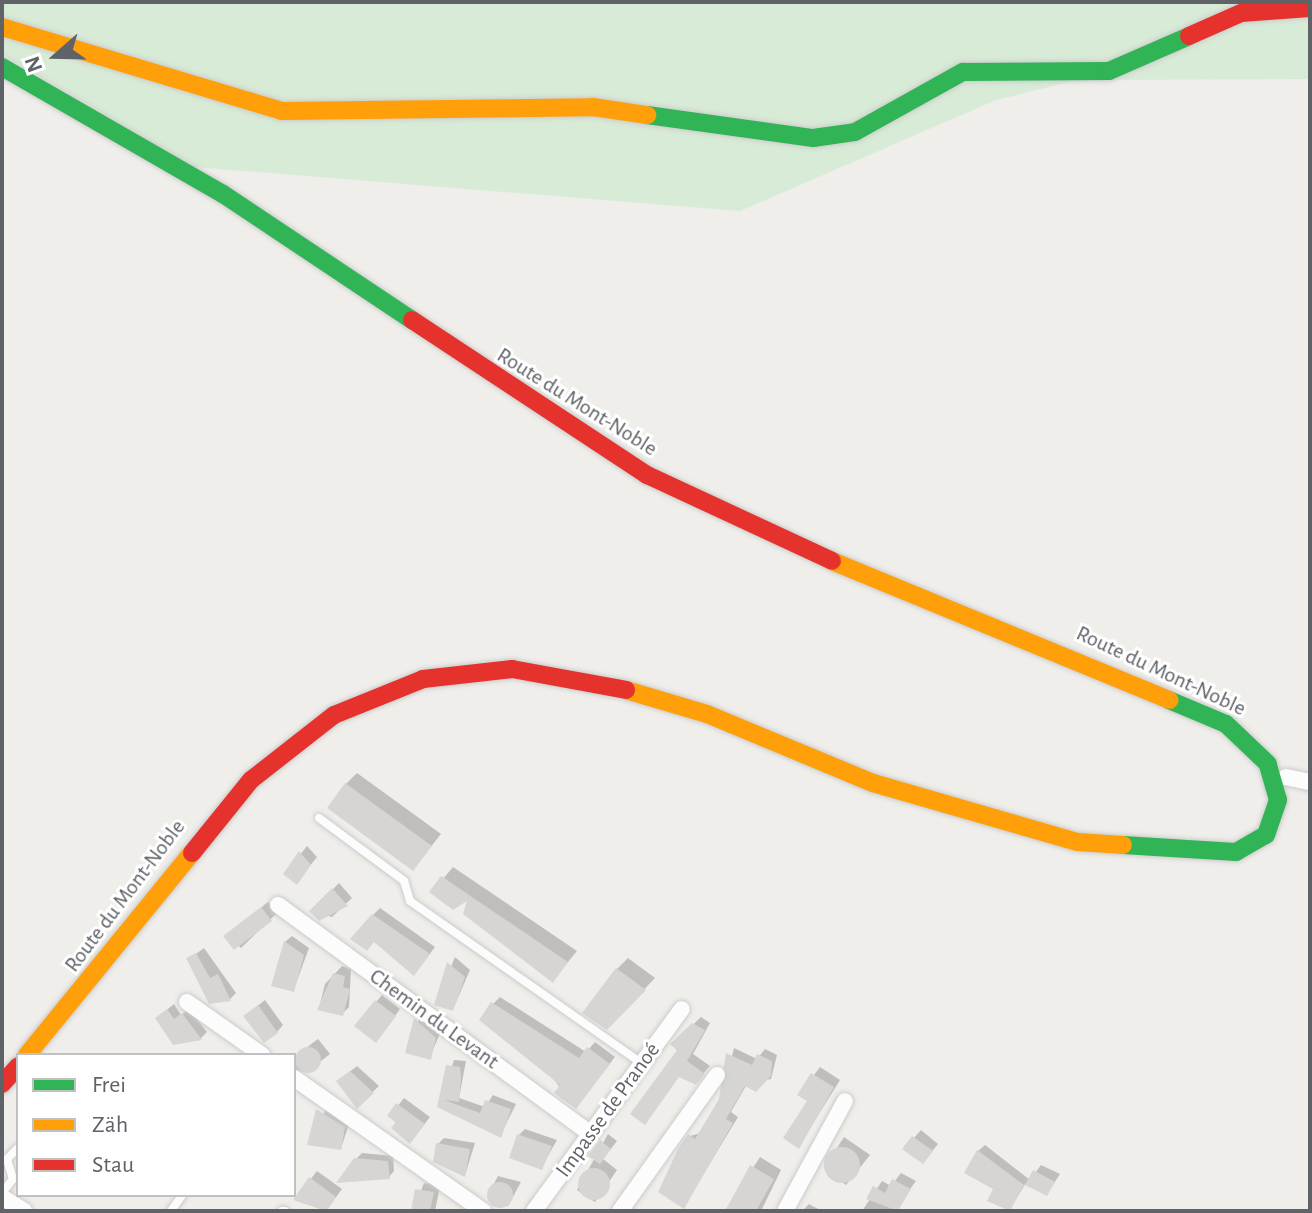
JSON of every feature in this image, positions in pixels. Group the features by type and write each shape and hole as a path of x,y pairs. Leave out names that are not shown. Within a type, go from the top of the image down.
{"street":[{"path":"2,27 282,111 618,108 813,138 855,132 963,72 1109,71 1226,17 1310,8"},
{"name":"Route du Mont-Noble","path":"2,67 223,194 647,475 804,549 1226,724 1268,764 1278,800 1266,835 1236,852 1078,842 873,783 707,714 627,690 512,669 423,679 334,715 260,772 200,836 29,1053"},
{"path":"1286,777 1310,782"},
{"name":"Chemin du Levant","path":"278,905 590,1133"},
{"path":"187,1002 259,1053"},
{"name":"Impasse de Pranoé","path":"534,1211 640,1062 682,1009"},
{"path":"2,1084 16,1068"},
{"path":"620,1211 717,1075"},
{"path":"296,1079 483,1211"},
{"path":"785,1211 845,1101"},
{"path":"2,1195 24,1211"}],"lane":[{"path":"319,818 404,881 410,901 640,1062"},
{"path":"2,1195 13,1179 7,1159 16,1150"}],"green space":[{"path":"2,2 1310,2 1310,79 1078,80 996,100 740,211 194,167 2,54"}],"building":[{"path":"345,783 432,846 413,871 327,808"},
{"path":"299,851 311,865 297,885 283,874"},
{"path":"441,876 568,962 553,983 463,914 467,901 453,910 429,892"},
{"path":"332,888 348,906 319,921 309,911"},
{"path":"261,907 272,921 234,950 223,936"},
{"path":"372,914 430,954 414,976 374,942 367,951 350,939"},
{"path":"284,941 304,955 294,992 271,986"},
{"path":"196,953 210,978 218,974 231,1001 209,1004 186,958"},
{"path":"447,962 465,977 453,1011 434,1005"},
{"path":"616,968 646,990 607,1030 582,1013"},
{"path":"333,973 345,976 343,987 350,989 343,1016 317,1010"},
{"path":"375,1000 396,1016 376,1043 354,1026"},
{"path":"491,1002 579,1058 587,1047 610,1064 576,1109 554,1093 560,1085 479,1020"},
{"path":"258,1005 278,1033 264,1043 243,1016"},
{"path":"167,1009 174,1019 182,1013 202,1040 173,1045 155,1018"},
{"path":"414,1018 436,1038 431,1060 405,1053"},
{"path":"692,1023 705,1030 687,1061 705,1074 696,1085 679,1077 645,1125 630,1114 677,1050 670,1044"},
{"path":"303,1048 313,1048 320,1055 320,1065 313,1072 303,1072 296,1065 296,1055"},
{"path":"726,1053 752,1065 757,1054 772,1061 771,1076 756,1092 745,1086 726,1119 733,1123 684,1209 658,1192 678,1149 688,1134 695,1139 719,1099"},
{"path":"446,1065 460,1067 461,1078 459,1102 444,1100 480,1113 485,1100 511,1109 501,1138 437,1107"},
{"path":"350,1071 374,1093 357,1109 336,1081"},
{"path":"811,1073 834,1087 799,1149 783,1138 807,1101 797,1095"},
{"path":"396,1103 425,1124 410,1144 391,1128 396,1122 387,1116"},
{"path":"316,1109 345,1127 341,1150 307,1145"},
{"path":"517,1134 552,1146 542,1170 509,1158"},
{"path":"912,1136 933,1151 923,1164 902,1149"},
{"path":"600,1140 611,1149 600,1164 588,1156"},
{"path":"436,1143 470,1149 465,1177 433,1162"},
{"path":"842,1147 855,1152 860,1165 855,1178 842,1183 829,1178 824,1165 829,1152"},
{"path":"977,1150 1024,1185 1010,1211 987,1201 993,1189 964,1173"},
{"path":"354,1158 388,1161 390,1179 336,1183"},
{"path":"750,1165 774,1179 756,1211 725,1211"},
{"path":"594,1168 605,1173 610,1184 605,1195 594,1200 583,1195 578,1184 583,1173"},
{"path":"1033,1170 1055,1182 1047,1196 1025,1185"},
{"path":"309,1177 336,1197 326,1211 293,1200"},
{"path":"892,1179 911,1189 898,1211 866,1199 873,1186 885,1193"},
{"path":"500,1182 509,1186 513,1195 509,1204 500,1208 491,1204 487,1195 491,1186"},
{"path":"415,1189 434,1192 430,1211 411,1211"}],"traffic: fast":[{"path":"647,115 813,138 855,132 963,72 1109,71 1189,36"},
{"path":"2,67 223,194 412,320"},
{"path":"1123,845 1236,852 1266,835 1278,800 1268,764 1226,724 1169,700"}],"traffic: slow":[{"path":"2,27 282,111 593,107 647,115"},
{"path":"832,561 1169,700"},
{"path":"626,690 707,714 873,783 1078,842 1123,845"},
{"path":"29,1053 192,853"}],"traffic: jam":[{"path":"1189,36 1241,13 1310,8"},
{"path":"412,320 647,475 832,561"},
{"path":"192,853 251,780 334,715 423,679 512,669 626,690"},
{"path":"2,1084 16,1068"}]}
